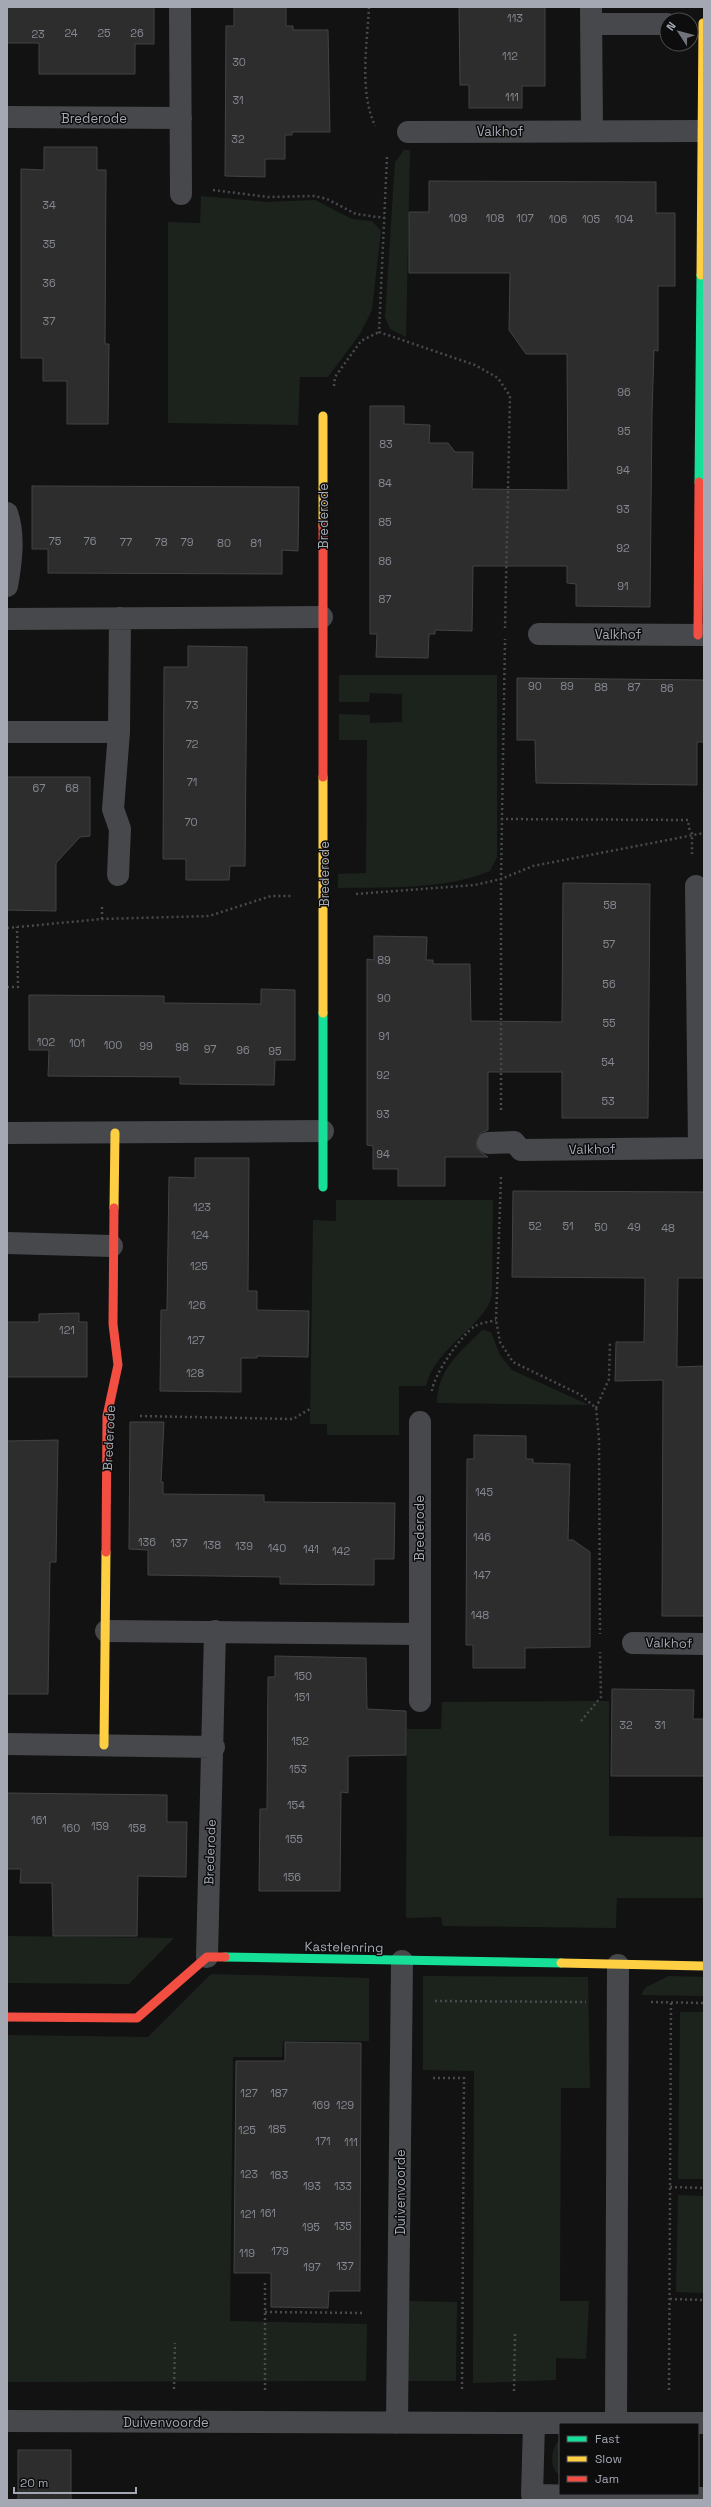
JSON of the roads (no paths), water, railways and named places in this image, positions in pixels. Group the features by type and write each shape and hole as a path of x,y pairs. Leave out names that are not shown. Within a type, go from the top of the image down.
{"street":[{"path":"180,7 181,189"},
{"path":"592,131 591,16 659,23"},
{"name":"Valkhof","path":"539,634 701,635 702,131 699,23"},
{"name":"Brederode","path":"7,117 181,118"},
{"name":"Valkhof","path":"408,132 702,131"},
{"name":"Brederode","path":"323,416 323,1188"},
{"path":"7,513 11,524 10,568 7,586"},
{"path":"7,619 322,617"},
{"path":"118,875 120,829 113,809 120,732 120,618"},
{"path":"7,732 120,732"},
{"name":"Valkhof","path":"495,1142 514,1142 521,1150 702,1148 696,886"},
{"path":"7,1133 323,1131"},
{"name":"Brederode","path":"104,1745 107,1416 118,1365 113,1324 112,1246 115,1133"},
{"path":"7,1243 112,1246"},
{"name":"Brederode","path":"420,1422 420,1701"},
{"path":"106,1631 419,1634"},
{"name":"Brederode","path":"207,1957 214,1747 216,1631"},
{"name":"Valkhof","path":"633,1643 704,1644"},
{"path":"7,1744 214,1747"},
{"path":"7,2017 137,2018 207,1957"},
{"name":"Kastelenring","path":"207,1957 618,1966 704,1966"},
{"name":"Duivenvoorde","path":"397,2423 402,1961"},
{"path":"616,2422 618,1966"},
{"name":"Duivenvoorde","path":"7,2421 704,2423"},
{"path":"524,2423 532,2495 704,2498"}]}
